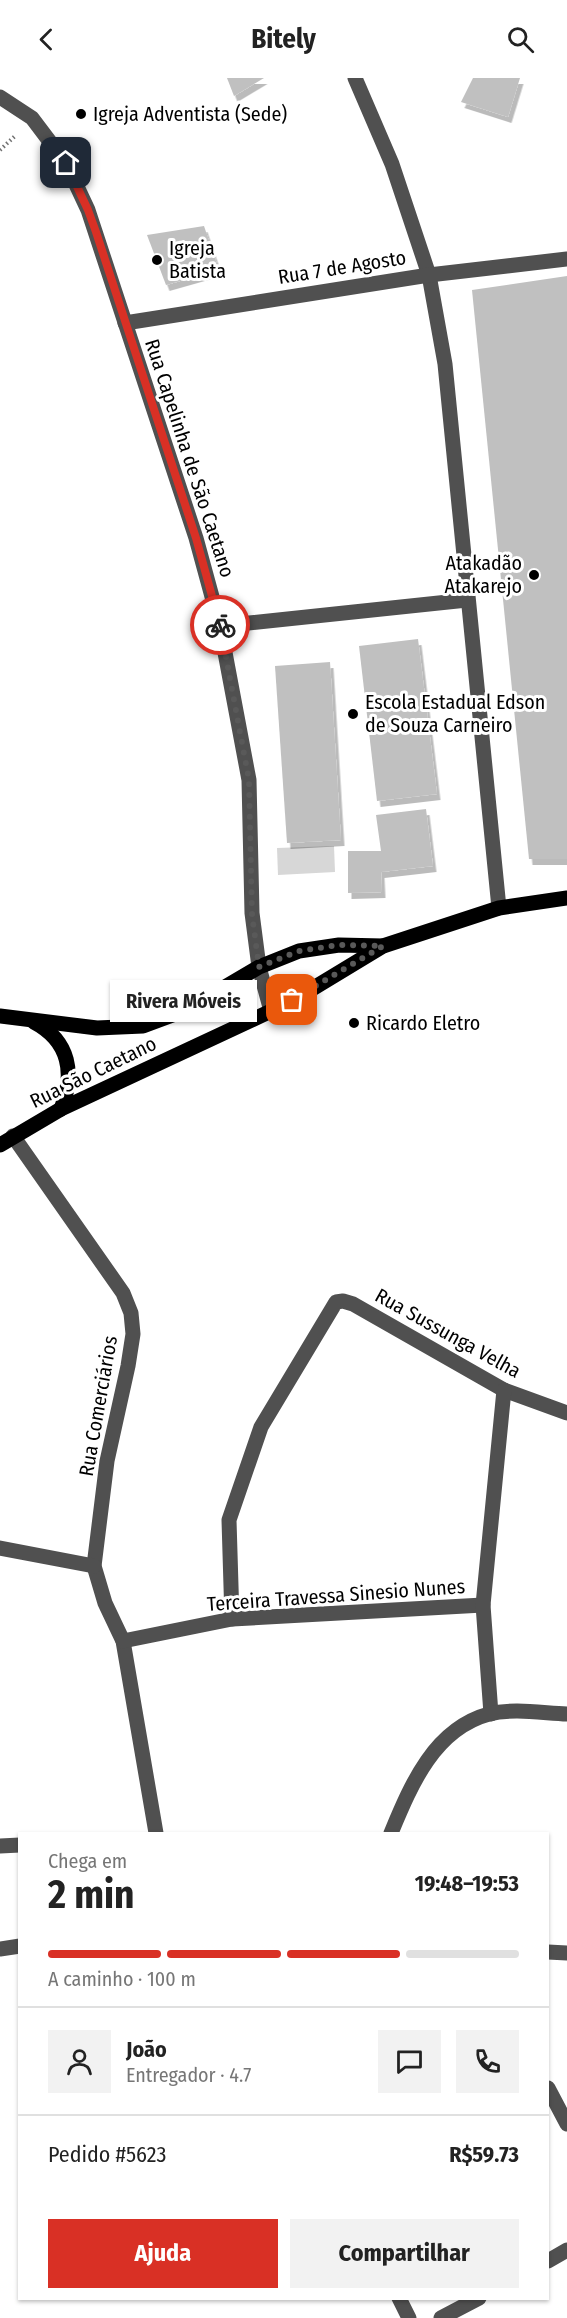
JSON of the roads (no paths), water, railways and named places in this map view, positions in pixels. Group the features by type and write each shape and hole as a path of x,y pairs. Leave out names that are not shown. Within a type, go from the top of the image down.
{"main road":[{"path":"0,1016 97,1028 143,1026 186,1010 259,967 299,951 339,945 383,946 499,908 567,898"},
{"name":"Rua São Caetano","path":"0,1145 61,1110 271,1011 383,946"},
{"path":"29,1019 54,1036 63,1049 70,1080 61,1110"}],"street":[{"path":"355,78 392,164 429,275 445,364 499,908"},
{"name":"Rua Capelinha de São Caetano","path":"0,97 32,118 66,163 88,210 196,538 220,627 249,780 252,914 259,967 271,1011"},
{"name":"Rua 7 de Agosto","path":"125,323 429,275 567,259"},
{"path":"220,627 467,600"},
{"name":"Rua Comerciários","path":"13,1136 123,1293 131,1313 133,1334 107,1461 94,1566 105,1603 123,1641 156,1832"},
{"name":"Rua Sussunga Velha","path":"232,1619 229,1520 261,1427 336,1302 344,1301 353,1304 504,1390 567,1413"},
{"path":"491,1714 483,1605 504,1390"},
{"path":"0,1548 94,1566"},
{"name":"Terceira Travessa Sinesio Nunes","path":"123,1641 232,1619 483,1605"},
{"path":"391,1832 413,1781 440,1743 467,1722 491,1714 527,1712 567,1714"},
{"path":"0,1846 18,1845"},
{"path":"0,1949 18,1946"},
{"path":"549,1952 567,1953"},
{"path":"549,2090 567,2124"},
{"path":"549,2260 567,2250"},
{"path":"400,2300 409,2318"},
{"path":"441,2318 474,2300"}],"place":[{"name":"Igreja Adventista (Sede)","path":"81,114"},
{"name":"Igreja Batista","path":"157,260"},
{"name":"Atakadão Atakarejo","path":"534,575"},
{"name":"Escola Estadual Edson de Souza Carneiro","path":"353,714"},
{"name":"Rivera Móveis","path":"292,1000"},
{"name":"Ricardo Eletro","path":"354,1023"}]}
